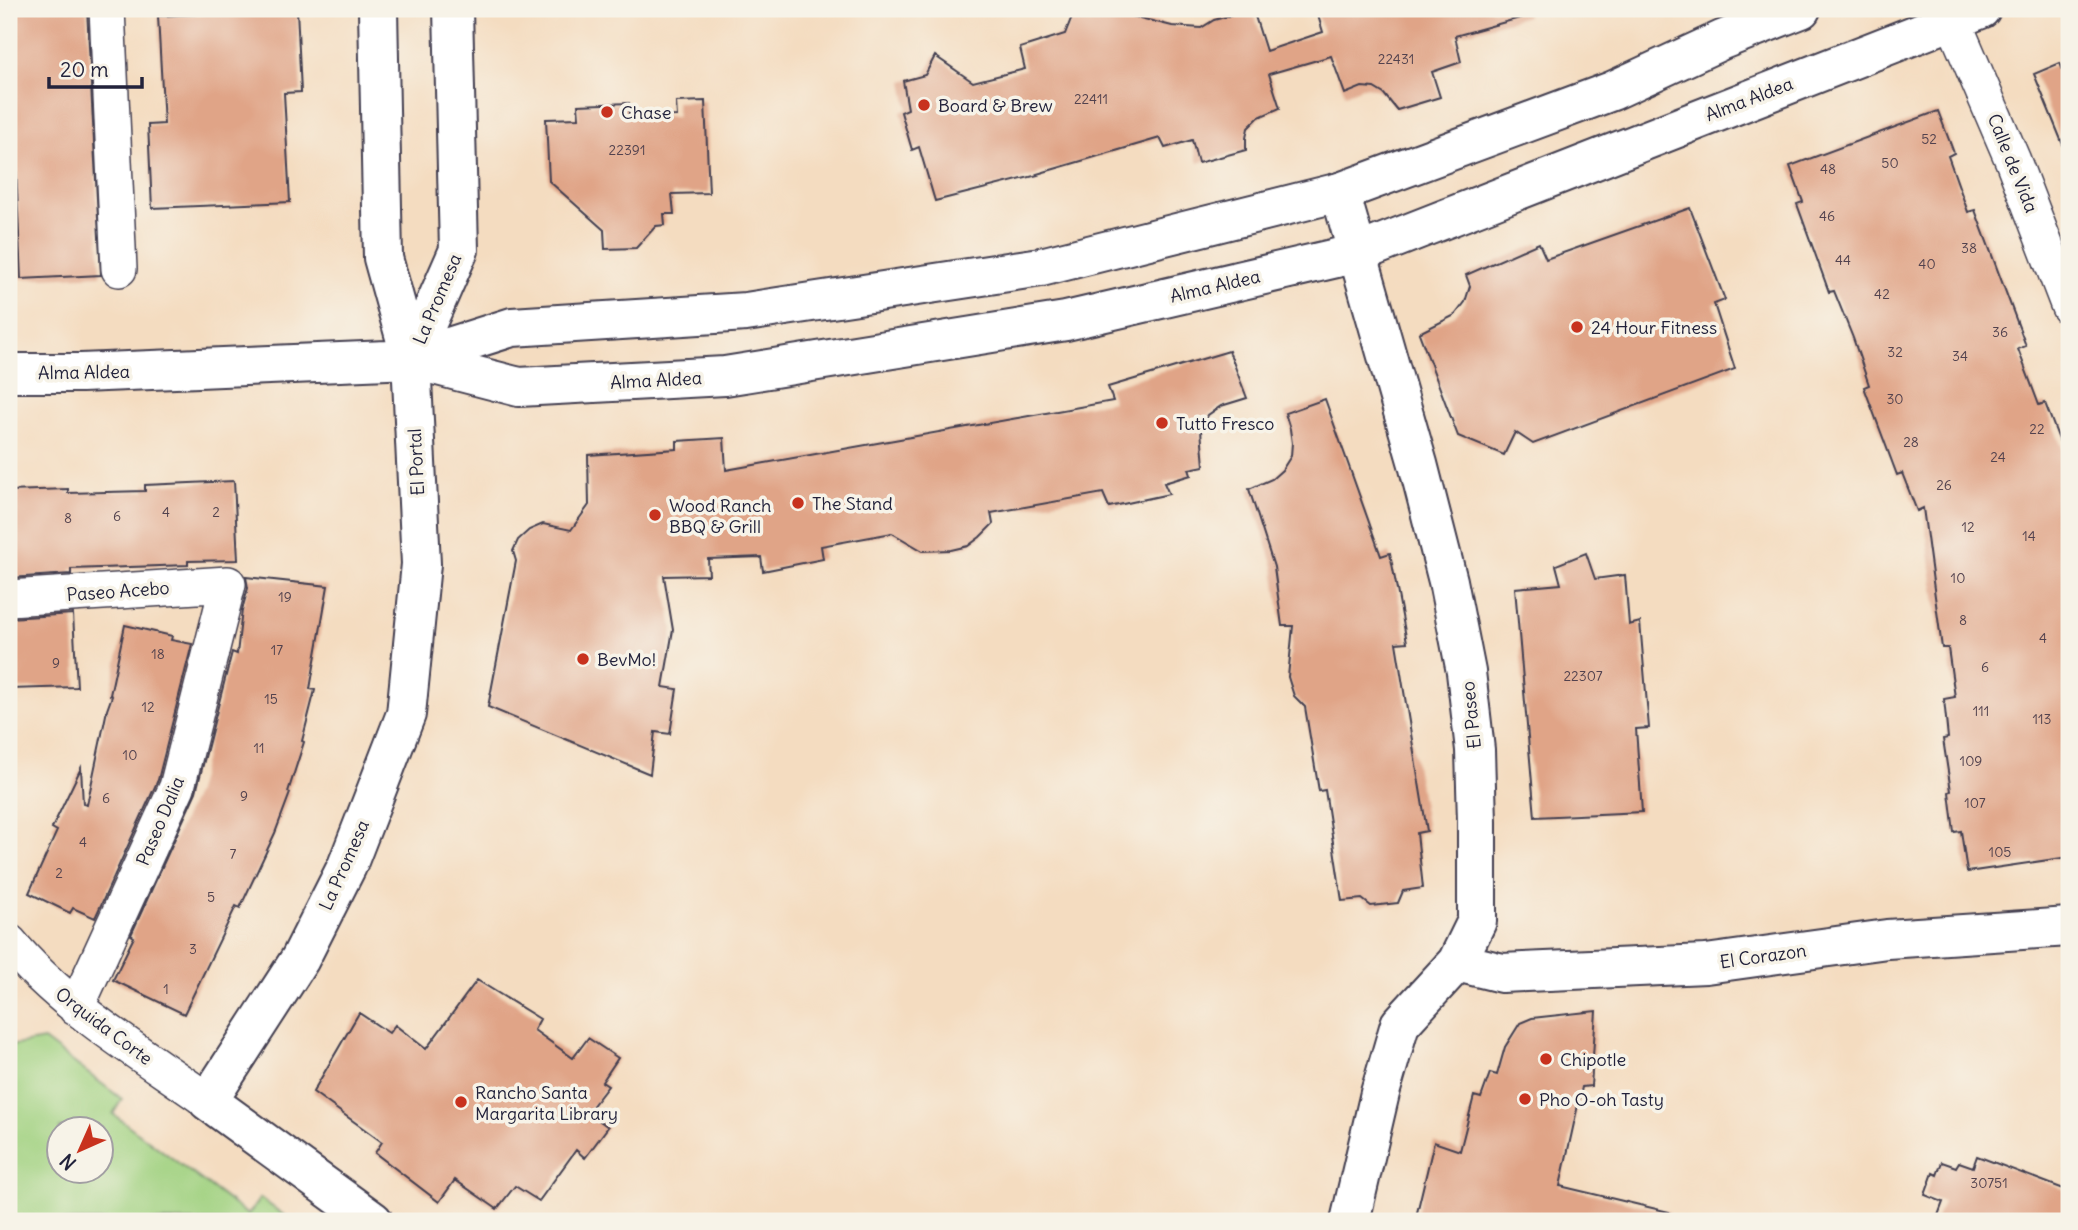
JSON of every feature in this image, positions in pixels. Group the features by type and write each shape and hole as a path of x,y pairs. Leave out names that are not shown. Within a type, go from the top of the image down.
{"main road":[{"name":"La Promesa","path":"378,9 383,258 411,359"},
{"name":"La Promesa","path":"411,359 459,250 453,9"},
{"name":"Alma Aldea","path":"9,373 80,373 411,359 512,327 746,312 1041,267 1339,192 1612,91 1722,40 1801,9"},
{"name":"Alma Aldea","path":"411,359 519,387 725,376 1066,321 1358,253 1966,13"},
{"name":"El Paseo","path":"1339,192 1418,464 1448,582 1466,672 1475,750 1477,921 1457,962 1400,1024 1380,1093 1350,1221"},
{"name":"El Portal","path":"411,359 421,564"},
{"name":"La Promesa","path":"208,1101 300,958 347,866 407,714 421,564"},
{"name":"El Corazon","path":"1457,962 1502,973 1706,964 1887,939 2069,927"},
{"path":"208,1101 373,1221"}],"street":[{"path":"107,9 119,269"},
{"name":"Calle de Vida","path":"1966,13 2013,161 2063,269 2069,307"},
{"name":"Paseo Acebo","path":"9,598 228,584"},
{"name":"Paseo Dalia","path":"76,1008 177,787 228,584"},
{"name":"Orquida Corte","path":"9,942 28,965 76,1008 208,1101"}],"green space":[{"path":"44,1040 122,1099 113,1114 46,1114 46,1184 116,1184 116,1116 248,1215 260,1198 292,1221 9,1221 9,1046"}],"building":[{"path":"9,9 87,9 101,275 21,279"},
{"path":"297,9 301,92 284,93 290,202 152,208 148,125 164,124 158,16"},
{"path":"1075,9 1110,9 1172,26 1201,28 1214,20 1236,14 1254,13 1266,51 1323,32 1316,9 1526,9 1527,16 1455,36 1461,62 1432,72 1440,97 1397,110 1384,94 1374,88 1362,87 1345,94 1331,56 1269,74 1280,108 1259,117 1248,128 1246,150 1198,163 1192,140 1165,148 1160,138 1038,175 935,201 919,147 912,150 901,112 908,109 903,81 925,75 935,56 973,82 1025,69 1020,48 1065,34"},
{"path":"2060,63 2069,86 2068,157 2034,74"},
{"path":"705,101 709,193 672,194 674,214 664,214 665,225 656,226 636,248 605,249 604,230 549,181 546,119 579,118 578,105 629,103 629,117 677,116 676,102"},
{"path":"1938,111 1954,153 1948,156 1968,212 1975,210 2026,346 2018,349 2039,405 2045,403 2069,466 2069,857 1967,872 1961,831 1954,832 1943,739 1948,738 1944,699 1955,697 1948,648 1942,648 1923,508 1917,511 1902,473 1897,475 1864,387 1869,385 1853,338 1834,291 1829,292 1797,204 1803,202 1790,166"},
{"name":"24 Hour Fitness","path":"1690,208 1725,300 1714,304 1735,369 1533,444 1515,432 1504,455 1458,436 1419,333 1455,315 1465,302 1470,286 1466,275 1539,243 1546,259"},
{"path":"1229,351 1247,398 1221,406 1208,415 1201,430 1204,466 1189,469 1191,475 1164,483 1169,494 1109,507 1103,493 991,513 993,524 980,537 968,546 951,550 923,551 892,533 821,546 823,559 763,571 761,557 708,559 709,575 664,576 673,630 663,687 677,689 670,734 655,732 650,774 488,707 516,561 513,551 518,540 529,530 543,524 571,530 589,505 588,455 677,449 677,441 724,438 726,470 1113,401 1108,387"},
{"path":"1325,399 1381,556 1390,553 1407,642 1396,643 1427,831 1417,833 1423,888 1403,891 1398,903 1371,906 1362,899 1342,901 1325,790 1319,791 1305,707 1294,696 1288,677 1293,626 1282,626 1274,567 1249,489 1272,479 1291,456 1292,443 1285,413"},
{"path":"234,481 238,560 188,561 188,565 71,569 71,574 9,578 9,491 145,491 145,485"},
{"path":"1586,553 1595,579 1625,575 1629,625 1640,622 1649,728 1636,729 1642,812 1535,817 1515,588 1561,584 1556,565"},
{"path":"246,577 328,586 310,689 315,690 302,741 304,742 288,792 290,793 275,833 240,908 236,906 184,1014 113,980 196,792 232,652 237,654 242,610 248,588"},
{"path":"73,614 77,687 9,689 9,618"},
{"path":"125,625 172,636 171,640 192,644 158,780 95,918 73,908 70,913 29,893 57,831 52,828 81,768 83,804 87,805"},
{"name":"Rancho Santa Margarita Library","path":"477,980 540,1019 534,1030 573,1058 588,1038 618,1058 602,1082 608,1086 588,1112 608,1127 585,1158 576,1150 539,1201 515,1186 497,1209 455,1180 439,1202 375,1153 382,1142 313,1092 359,1013 389,1033 395,1025 426,1049"},
{"path":"1596,1011 1591,1086 1582,1087 1560,1186 1669,1212 1667,1221 1415,1221 1434,1142 1460,1151 1474,1096 1481,1098 1490,1073 1497,1075 1505,1047 1520,1023 1532,1018"},
{"path":"1977,1156 2069,1191 2069,1221 1936,1221 1943,1202 1925,1195 1933,1173 1937,1175 1942,1162 1956,1167 1959,1162 1973,1167"}],"place":[{"name":"Board & Brew","path":"924,105"},
{"name":"Chase","path":"607,112"},
{"name":"24 Hour Fitness","path":"1577,327"},
{"name":"Tutto Fresco","path":"1162,423"},
{"name":"The Stand","path":"798,503"},
{"name":"Wood Ranch BBQ & Grill","path":"655,515"},
{"name":"BevMo!","path":"583,659"},
{"name":"Chipotle","path":"1546,1059"},
{"name":"Pho O-oh Tasty","path":"1525,1099"},
{"name":"Rancho Santa Margarita Library","path":"461,1102"}]}
